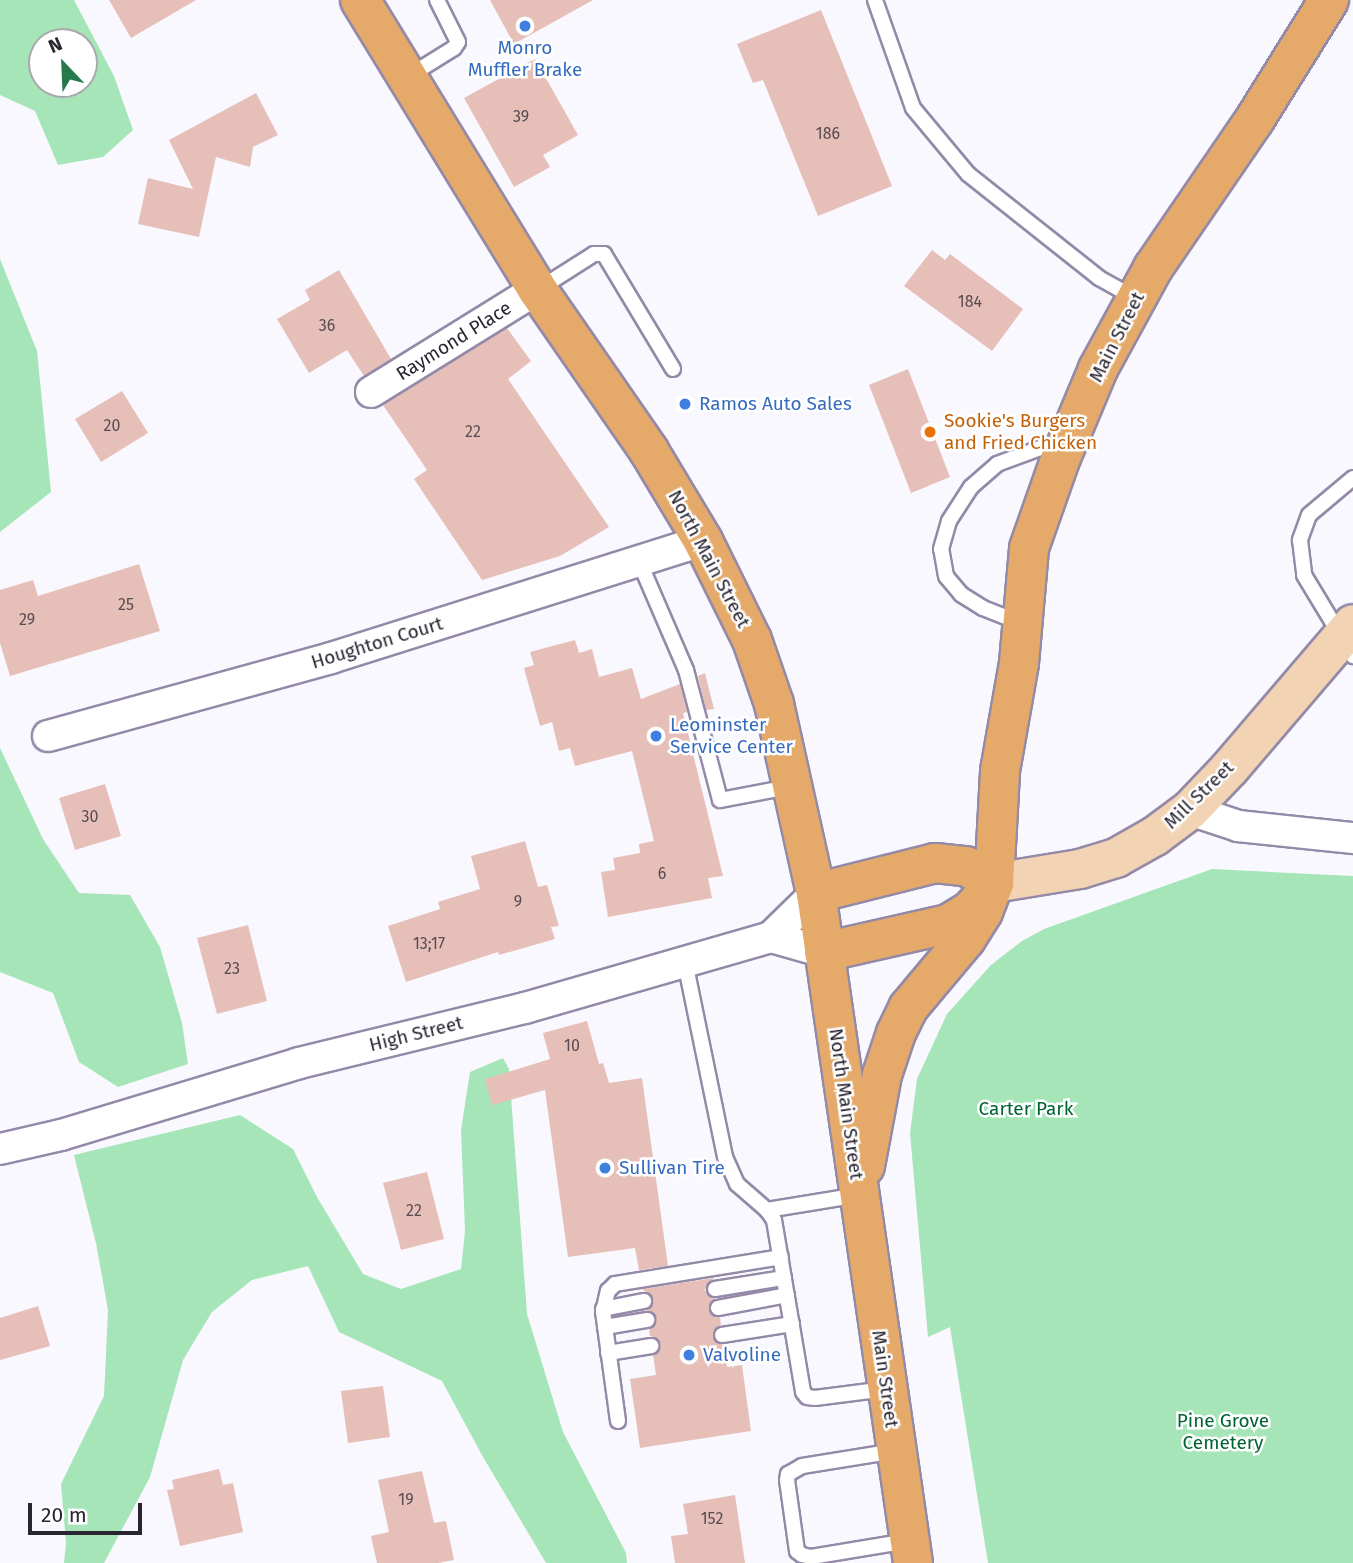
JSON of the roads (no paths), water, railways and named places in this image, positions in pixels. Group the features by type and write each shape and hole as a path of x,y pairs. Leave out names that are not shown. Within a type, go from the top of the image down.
{"main road":[{"name":"North Main Street","path":"360,0 537,289 649,451 703,541 752,640 774,704 816,892 859,1195"},
{"name":"Main Street","path":"994,883 1000,771 1022,623 1029,548 1070,437 1098,369 1153,268 1255,119 1329,0"},
{"name":"Mill Street","path":"994,883 1057,873 1116,858 1156,836 1190,810 1349,639"},
{"path":"816,892 935,863 966,866 994,883"},
{"path":"824,952 948,924 971,910 994,883"},
{"path":"859,1195 882,1075 896,1033 908,1008 971,930 994,883"},
{"name":"Main Street","path":"859,1195 911,1552"}],"street":[{"name":"Raymond Place","path":"372,392 537,289"},
{"name":"Houghton Court","path":"48,736 331,658 703,541"},
{"path":"1190,810 1238,826 1353,838"},
{"name":"High Street","path":"0,1149 61,1135 299,1063 525,1008 771,937 816,892"},
{"path":"771,937 824,952"}],"lane":[{"path":"406,78 439,58 458,42 437,0"},
{"path":"875,0 913,108 968,173 1099,278 1137,298"},
{"path":"537,289 593,254 604,254 673,369"},
{"path":"1022,623 983,608 961,594 946,576 942,549 948,521 971,487 997,464 1070,437"},
{"path":"1349,639 1304,575 1300,540 1309,515 1353,478"},
{"path":"639,561 686,670 720,800 793,786"},
{"path":"685,962 725,1157 737,1184 767,1209 774,1220 803,1392 807,1397 887,1388"},
{"path":"767,1209 859,1195"},
{"path":"618,1422 603,1309 608,1292 624,1281 781,1257"},
{"path":"715,1289 784,1278"},
{"path":"718,1308 787,1295"},
{"path":"603,1309 644,1301"},
{"path":"605,1327 647,1320"},
{"path":"722,1335 792,1324"},
{"path":"608,1353 651,1346"},
{"path":"896,1451 794,1469 787,1480 797,1551 811,1557 911,1552"}],"place":[{"name":"Monro Muffler Brake","path":"525,26"},
{"name":"Ramos Auto Sales","path":"685,404"},
{"name":"Sookie's Burgers and Fried Chicken","path":"930,432"},
{"name":"Leominster Service Center","path":"656,736"},
{"name":"Sullivan Tire","path":"605,1168"},
{"name":"Valvoline","path":"689,1355"}],"park label":[{"name":"Carter Park","path":"1026,1109"},
{"name":"Pine Grove Cemetery","path":"1223,1432"}]}
